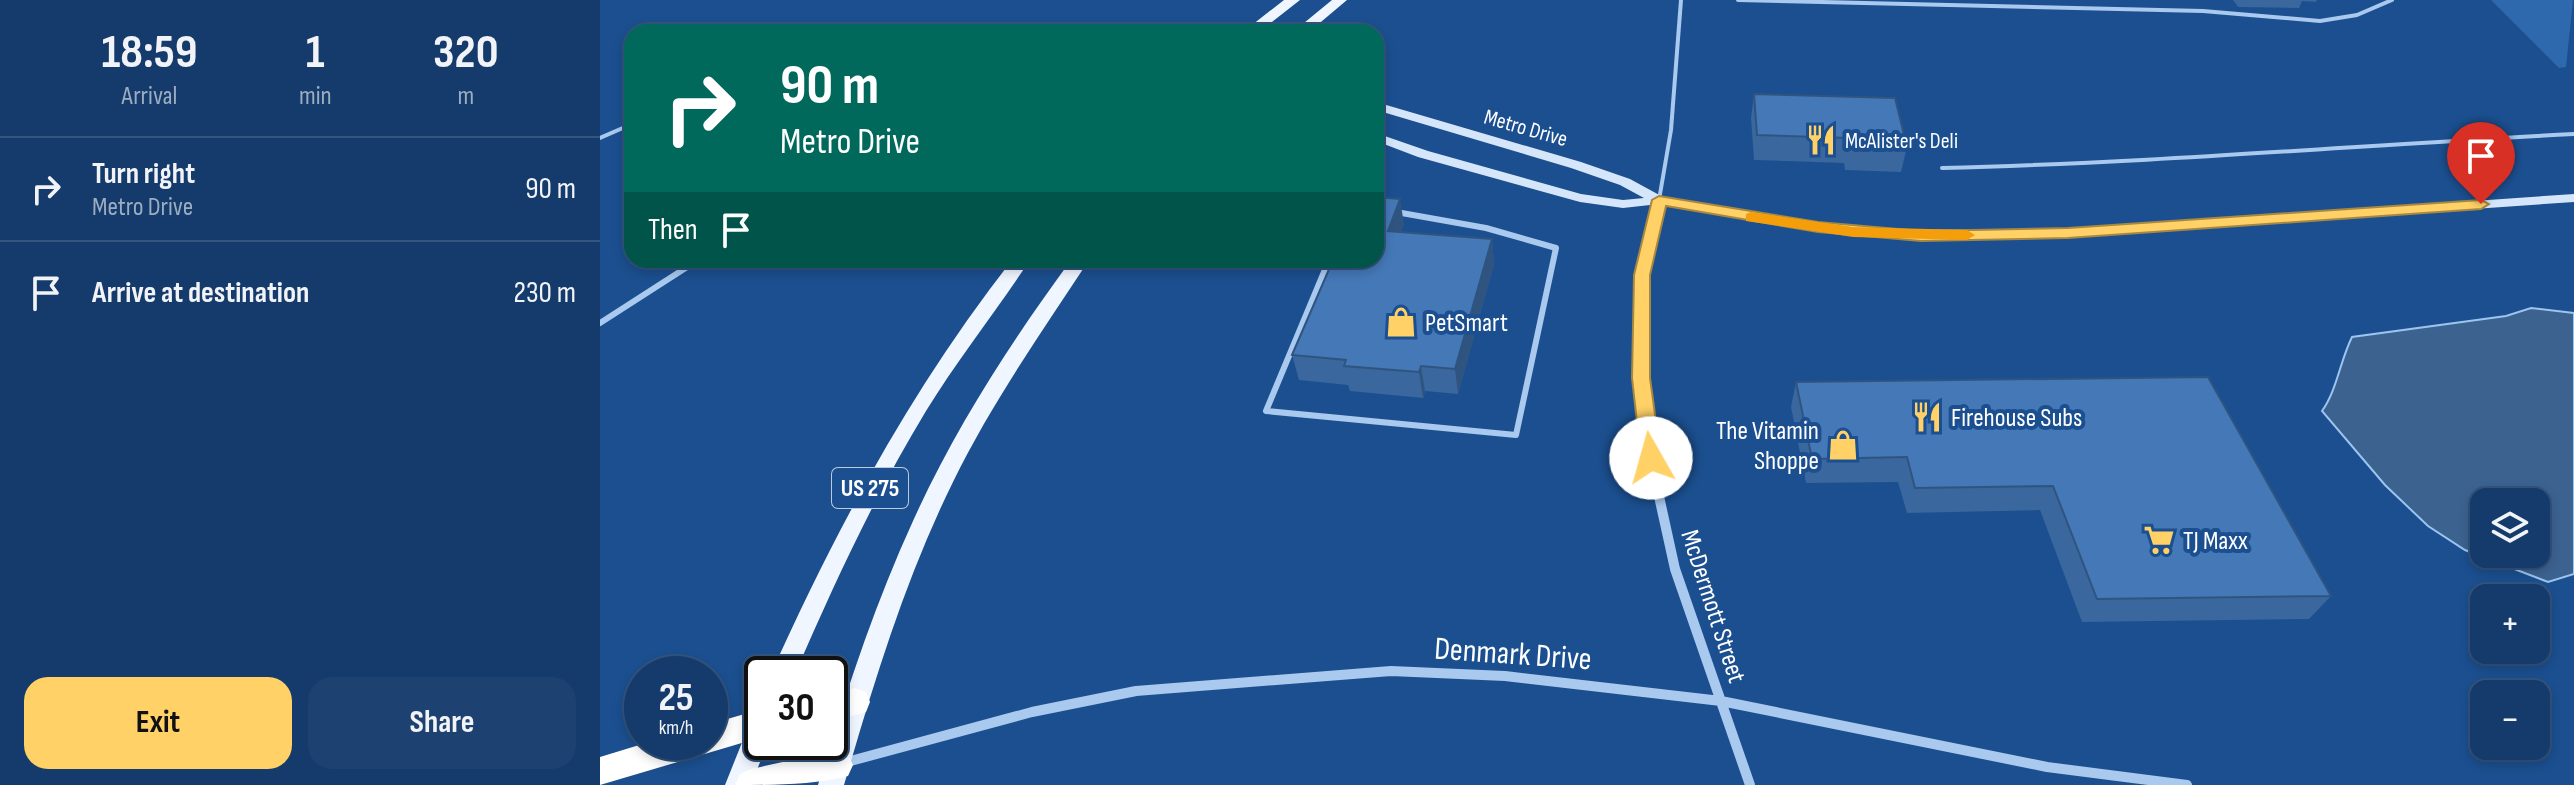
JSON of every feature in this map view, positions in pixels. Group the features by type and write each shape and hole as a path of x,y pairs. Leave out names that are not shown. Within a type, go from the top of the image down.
{"highway":[{"path":"600,772 640,760"},
{"path":"751,785 834,775"}],"main road":[{"path":"1261,24 1293,0"},
{"path":"1310,24 1340,0"},
{"name":"US 275","path":"791,656 823,582 886,457 942,369 1015,268"},
{"name":"US 275","path":"848,694 942,483 994,388 1075,268"},
{"path":"738,785 748,760"}],"street":[{"name":"Metro Drive","path":"1384,108 1576,165 1625,182 1659,200"},
{"name":"Metro Drive","path":"1384,140 1423,154 1580,198 1623,204 1659,200 1818,227 1921,236 2068,233 2574,198"},
{"name":"McDermott Street","path":"1659,200 1642,275 1641,378 1651,458 1675,569 1750,785"},
{"name":"Denmark Drive","path":"834,775 1032,712 1136,691 1391,671 1505,676 1721,701 2047,767 2187,785"}],"lane":[{"path":"1659,200 1671,130 1681,0"},
{"path":"1738,0 2203,11 2320,21 2357,15 2392,0"},
{"path":"600,138 624,128"},
{"path":"1942,168 2107,164 2277,150 2574,134"},
{"path":"1326,268 1266,411 1516,435 1556,248 1486,228 1389,211"},
{"path":"600,323 686,268"}],"shaded area":[{"path":"2491,0 2573,0 2566,67 2559,68"},
{"path":"2531,308 2574,313 2574,574 2548,582 2512,568 2550,568 2550,488 2470,488 2470,552 2428,526 2385,485 2322,411 2352,337 2506,316"}],"building":[{"path":"1754,94 1895,98 1907,147 1850,145 1849,138 1757,135"},
{"name":"PetSmart","path":"1384,198 1400,199 1388,231 1492,239 1455,369 1421,366 1419,372 1344,366 1346,360 1292,355 1330,268 1384,268"},
{"path":"2208,377 2331,596 2097,599 2053,486 1915,488 1907,457 1812,459 1796,382"}],"slow traffic":[{"path":"1751,217 1853,232 1967,235"}],"place":[{"name":"McAlister's Deli","path":"1821,140"},
{"name":"PetSmart","path":"1401,322"},
{"name":"Firehouse Subs","path":"1927,417"},
{"name":"The Vitamin Shoppe","path":"1843,445"},
{"name":"TJ Maxx","path":"2159,540"}],"route":[{"path":"1651,458 1641,378 1642,275 1659,200 1853,232 1921,236 2068,233 2481,204"}]}
